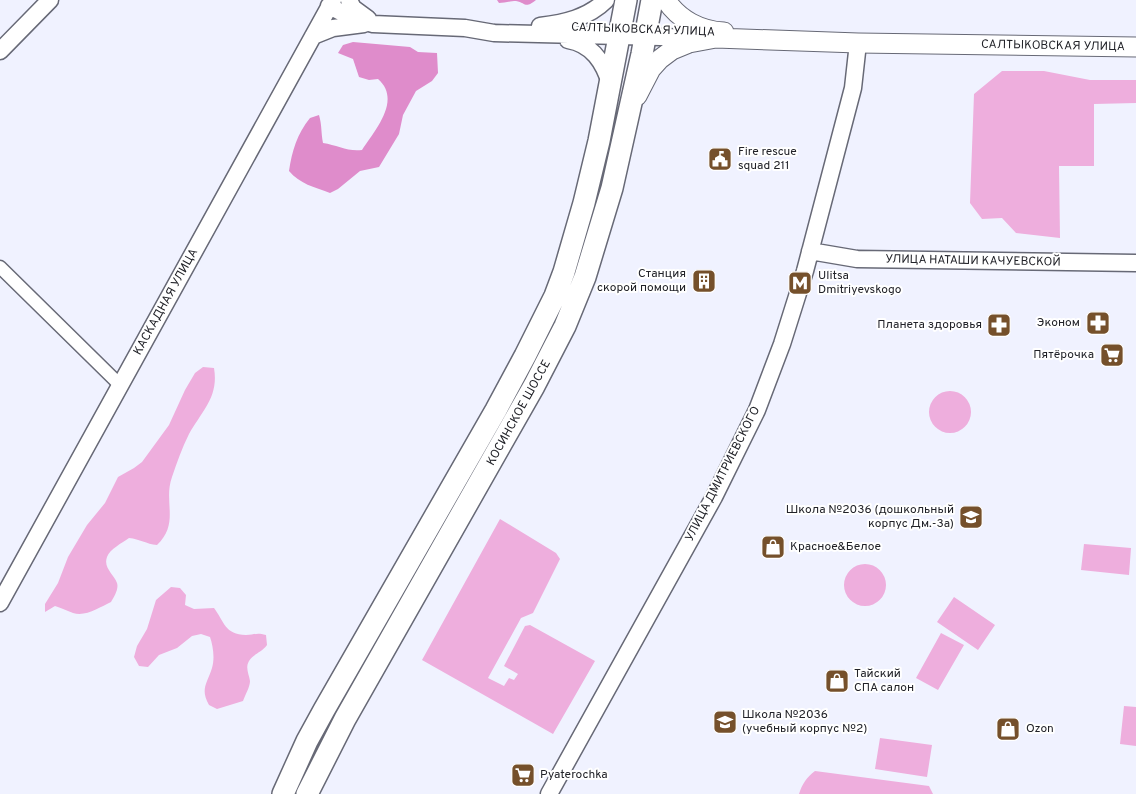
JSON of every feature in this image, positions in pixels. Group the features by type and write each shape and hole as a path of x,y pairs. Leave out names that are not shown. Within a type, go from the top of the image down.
{"highway":[{"name":"КОСИНСКОЕ ШОССЕ","path":"283,794 307,741 324,710 496,410 544,320 564,272 581,213 610,86 626,0"},
{"name":"КОСИНСКОЕ ШОССЕ","path":"306,794 345,719 534,386 565,326 586,277 612,188 629,116 652,0"}],"main road":[{"path":"666,0 671,8 685,20 700,29 717,35"},
{"path":"629,116 651,69 660,59 672,50 717,35"},
{"name":"САЛТЫКОВСКАЯ УЛИЦА","path":"717,35 858,43 1136,47"}],"street":[{"path":"0,51 50,0"},
{"path":"349,0 353,8 373,24"},
{"path":"533,31 586,15 606,0"},
{"name":"САЛТЫКОВСКАЯ УЛИЦА","path":"331,3 354,19 373,24 465,28 494,33 533,31 646,32 717,35"},
{"name":"КАСКАДНАЯ УЛИЦА","path":"0,603 331,3"},
{"path":"313,36 325,30 343,26 373,24"},
{"path":"533,31 576,41 587,46 601,62 610,86"},
{"name":"УЛИЦА ДМИТРИЕВСКОГО","path":"549,794 709,506 757,410 779,351 810,251 852,88 858,43"},
{"name":"УЛИЦА НАТАШИ КАЧУЕВСКОЙ","path":"810,251 857,259 1136,264"},
{"path":"0,267 120,385"}],"shaded area":[{"path":"497,0 536,0 526,5 516,1 499,3"},
{"path":"353,42 410,47 418,52 437,53 438,73 432,81 416,91 403,115 399,134 379,167 360,171 338,189 330,193 303,182 289,171 296,143 310,118 319,115 323,143 347,149 362,150 384,115 387,105 385,87 378,79 369,80 359,77 353,59 338,53 343,45"},
{"path":"1002,71 1044,71 1090,80 1136,80 1136,103 1094,104 1094,166 1059,166 1060,238 1016,233 1002,218 982,219 970,203 974,94"},
{"path":"203,367 214,368 215,378 212,396 186,439 172,477 169,495 168,529 164,537 157,545 129,538 111,551 107,557 106,564 116,580 117,588 111,602 83,614 73,613 55,606 45,612 45,604 58,583 68,557 87,525 105,503 118,477 142,462 169,425 195,373"},
{"path":"950,391 965,397 971,412 965,427 950,433 935,427 929,412 935,397"},
{"path":"500,519 556,553 560,559 533,613 521,618 488,678 504,686 509,678 514,680 518,674 504,666 525,626 530,625 595,661 553,734 422,660"},
{"path":"1084,544 1131,548 1129,575 1081,570"},
{"path":"865,564 880,570 886,585 880,600 865,606 850,600 844,585 850,570"},
{"path":"171,587 180,588 186,595 185,605 194,609 214,608 229,630 234,633 266,635 267,645 249,661 247,669 250,683 243,701 217,709 209,705 205,690 213,660 213,648 210,637 201,634 192,636 177,648 159,655 148,667 139,666 134,657 137,646 147,629 156,600"},
{"path":"954,597 995,625 978,650 937,622"},
{"path":"941,633 964,645 938,690 916,678"},
{"path":"1124,706 1136,707 1136,746 1120,744"},
{"path":"880,738 932,745 927,777 875,769"},
{"path":"815,771 929,786 933,794 799,794 805,781"}],"place":[{"name":"Fire rescue squad 211","path":"720,159"},
{"name":"Станция скорой помощи","path":"704,281"},
{"name":"Ulitsa Dmitriyevskogo","path":"800,283"},
{"name":"Эконом","path":"1098,323"},
{"name":"Планета здоровья","path":"999,325"},
{"name":"Пятёрочка","path":"1112,355"},
{"name":"Школа №2036 (дошкольный корпус Дм.-3а)","path":"971,517"},
{"name":"Красное&Белое","path":"773,547"},
{"name":"Тайский СПА салон","path":"837,681"},
{"name":"Школа №2036 (учебный корпус №2)","path":"725,722"},
{"name":"Ozon","path":"1008,729"},
{"name":"Pyaterochka","path":"523,775"}]}
